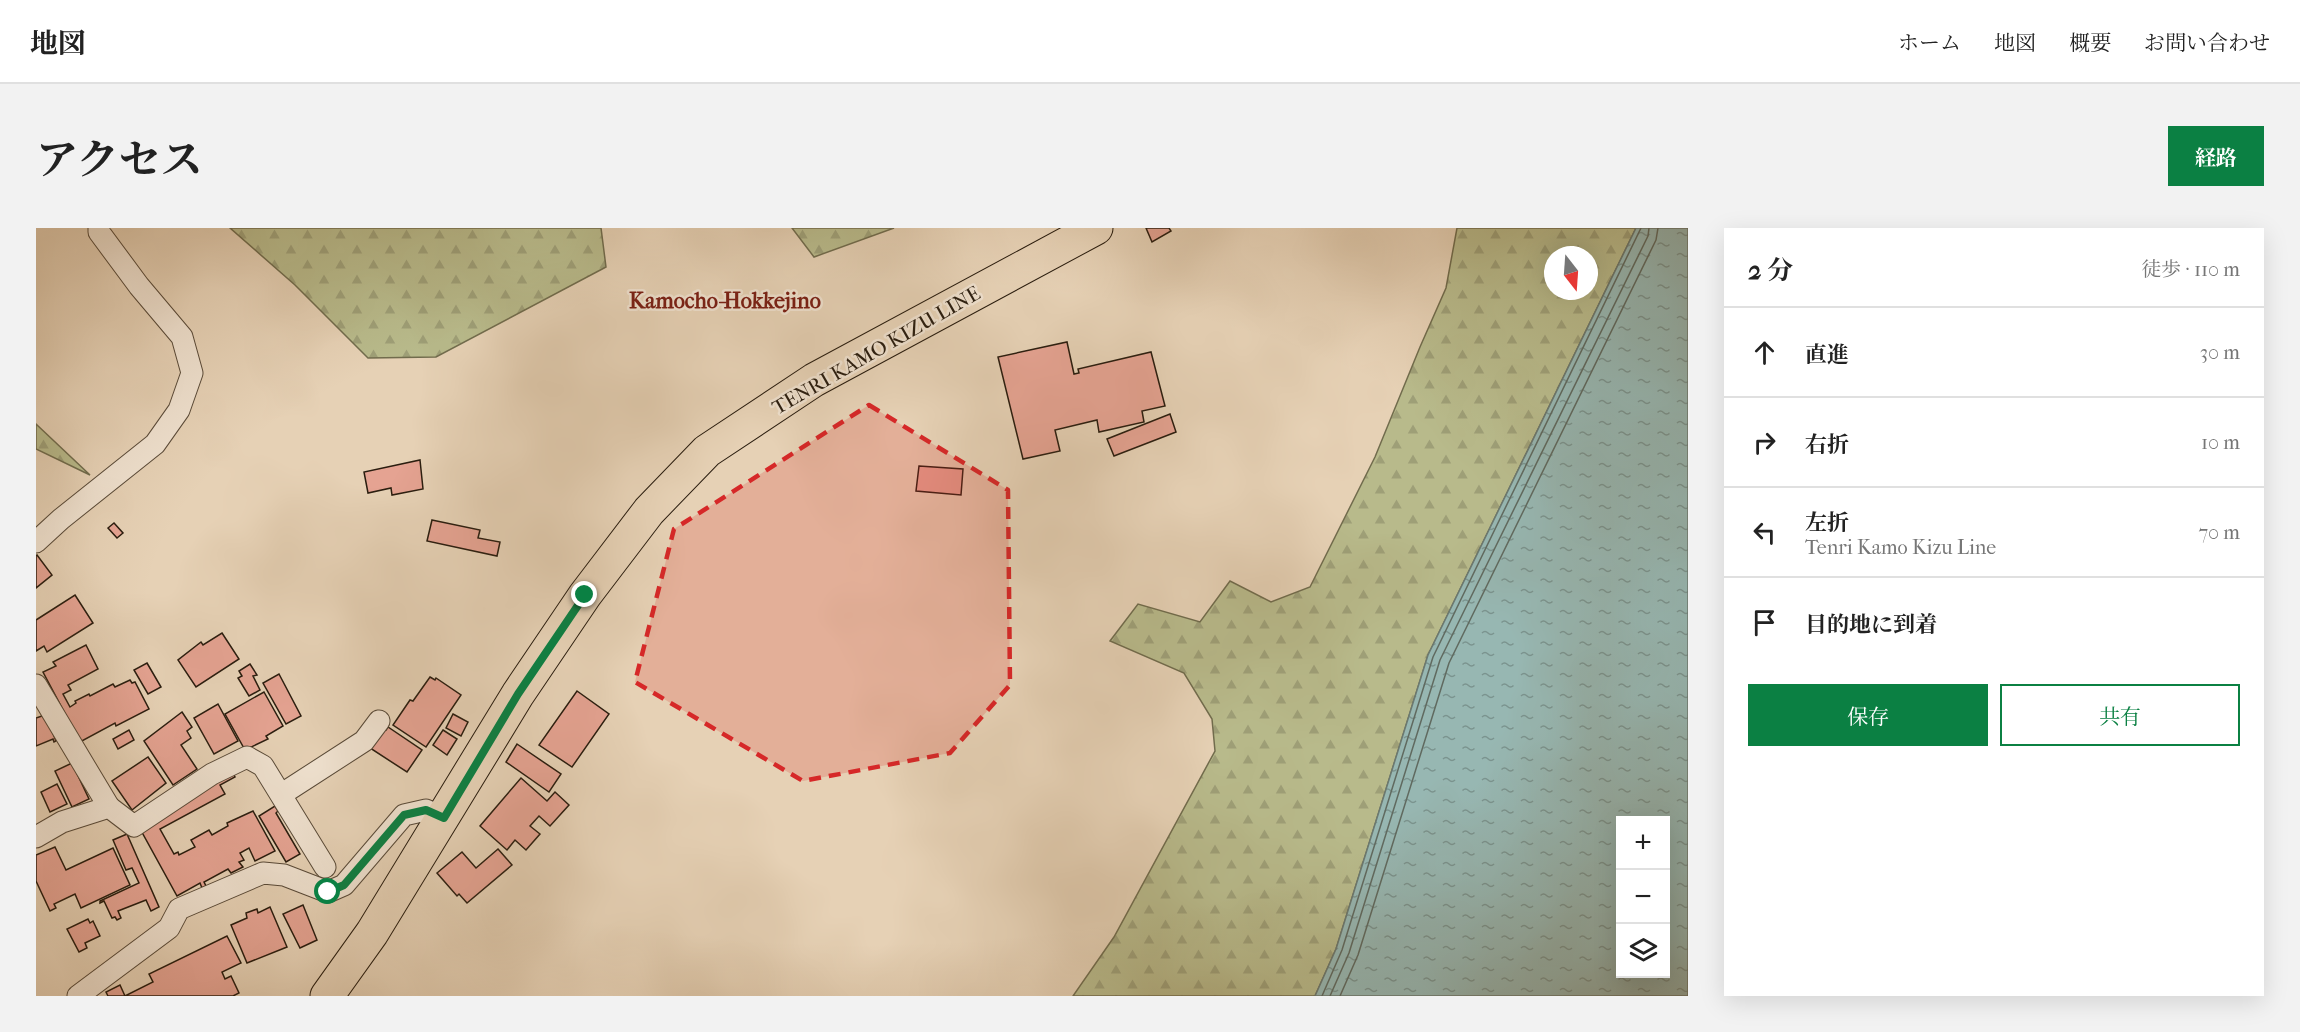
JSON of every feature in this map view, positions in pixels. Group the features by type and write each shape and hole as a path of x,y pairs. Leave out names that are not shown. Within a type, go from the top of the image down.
{"main road":[{"name":"TENRI KAMO KIZU LINE","path":"327,996 372,933 518,694 585,595 649,511 707,452 814,380 1096,228"}],"street":[{"path":"36,542 61,519 156,444 179,410 192,373 182,337 139,286 99,232 99,228"},
{"path":"36,685 109,807 134,826 212,774 247,757 263,766 325,867"},
{"path":"282,795 364,741 379,721"},
{"path":"36,837 62,822 109,807"},
{"path":"78,996 170,928 179,909 264,873 284,875 328,892 344,885 404,815 426,810 444,818"}],"highlighted area":[{"path":"869,405 1008,490 1010,685 950,753 803,781 635,682 674,529"}],"green space":[{"path":"230,228 601,228 606,267 436,357 368,358 295,285"},
{"path":"792,228 894,228 814,257"},
{"path":"1457,228 1636,228 1428,655 1336,949 1315,996 1073,996 1114,937 1215,751 1212,719 1184,673 1110,641 1138,604 1200,622 1230,581 1271,602 1310,587 1375,457 1446,288"},
{"path":"36,424 90,475 36,449"}],"water":[{"path":"1636,228 1688,228 1688,996 1315,996 1336,949 1428,655"}],"building":[{"path":"1146,228 1169,228 1171,231 1152,242"},
{"path":"1067,342 1074,374 1079,373 1078,369 1151,352 1165,406 1142,411 1144,422 1099,432 1097,420 1055,430 1060,451 1023,459 998,357"},
{"path":"1170,414 1176,432 1114,456 1107,439"},
{"path":"420,460 423,489 392,495 391,488 368,493 364,472"},
{"path":"919,466 963,469 961,495 916,491"},
{"path":"432,520 480,530 478,538 500,542 497,556 427,541"},
{"path":"114,523 123,533 117,538 108,528"},
{"path":"36,556 52,575 36,588"},
{"path":"75,595 93,623 47,652 44,646 36,651 36,620"},
{"path":"222,633 239,659 196,687 178,660 201,642 203,645"},
{"path":"86,645 98,669 68,685 71,690 63,694 70,707 76,703 75,701 89,694 90,696 113,684 115,687 130,680 132,683 135,682 149,709 116,726 115,723 80,742 43,672 56,666 53,662"},
{"path":"147,663 161,687 148,694 134,670"},
{"path":"250,664 257,675 253,676 260,690 249,696 238,678 242,676 239,671"},
{"path":"279,674 301,716 286,724 263,683"},
{"path":"430,677 435,680 436,678 461,695 426,747 393,725"},
{"path":"577,691 609,714 572,767 539,745"},
{"path":"264,692 283,726 266,736 268,739 245,750 225,714"},
{"path":"218,704 238,741 214,754 194,718"},
{"path":"182,712 192,727 187,731 191,738 181,745 197,769 173,785 144,741"},
{"path":"453,714 468,722 461,736 446,728"},
{"path":"46,716 56,741 54,742 53,739 36,746 36,718"},
{"path":"380,726 386,730 388,727 422,750 407,772 367,746"},
{"path":"129,730 134,740 118,749 113,739"},
{"path":"443,730 457,739 447,755 433,745"},
{"path":"517,744 561,774 549,792 506,762"},
{"path":"148,757 166,783 132,810 112,781"},
{"path":"72,763 89,799 72,807 55,771"},
{"path":"233,773 235,777 220,785 225,794 160,829 174,854 178,852 179,855 195,847 191,840 209,830 212,835 228,826 227,823 253,811 275,851 255,861 249,848 240,853 244,860 239,862 243,867 231,873 228,869 204,882 206,886 202,888 200,883 177,896 138,825"},
{"path":"521,778 547,801 555,792 569,805 550,826 539,816 530,826 540,834 526,850 515,840 507,850 480,826"},
{"path":"57,784 67,804 50,812 41,792"},
{"path":"275,806 278,811 276,813 300,854 286,862 259,816"},
{"path":"127,834 159,907 151,911 146,900 118,911 121,918 117,920 115,917 112,918 104,901 100,903 100,901 139,883 132,868 126,870 113,840"},
{"path":"55,847 66,870 113,848 130,885 81,908 75,894 54,904 56,908 50,911 36,881 36,855"},
{"path":"498,849 512,865 467,903 459,894 457,896 437,873 462,852 476,868"},
{"path":"303,905 317,940 300,948 283,914"},
{"path":"270,907 287,947 247,963 231,925 247,918 246,913 257,909 258,913"},
{"path":"88,919 90,923 93,921 100,936 85,943 87,948 79,952 67,929"},
{"path":"227,936 241,963 222,972 225,979 231,976 239,993 233,996 125,996 153,982 149,974"},
{"path":"120,985 125,996 108,996 106,992"}],"district":[{"name":"Kamocho-Hokkejino","path":"725,300"}],"route":[{"path":"328,892 344,885 404,815 426,810 444,818 518,694 585,595"}]}
